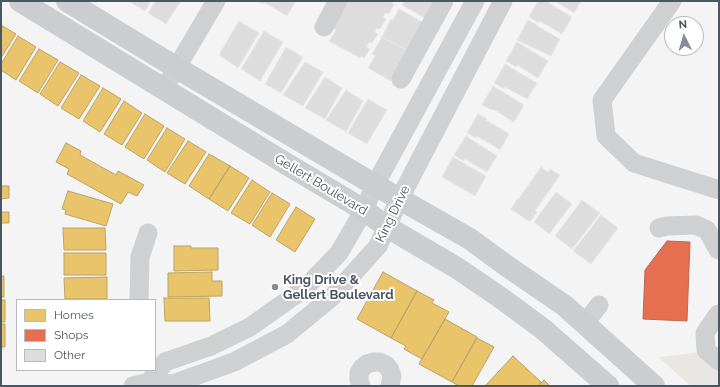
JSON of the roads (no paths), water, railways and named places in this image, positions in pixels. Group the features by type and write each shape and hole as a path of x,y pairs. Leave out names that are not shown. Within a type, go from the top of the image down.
{"main road":[{"name":"Gellert Boulevard","path":"20,1 364,210 387,227 457,268 543,329 608,386"},
{"name":"Gellert Boulevard","path":"67,1 375,185 470,239 565,306 651,385"}],"street":[{"path":"164,89 216,1"},
{"path":"324,27 338,1"},
{"name":"King Drive","path":"145,381 166,362 211,346 250,327 305,288 339,253 364,210 375,185 476,1"},
{"name":"King Drive","path":"145,381 173,384 234,362 287,334 332,297 378,246 400,198 502,1"},
{"path":"672,1 602,100 606,136 634,163 719,190"},
{"path":"401,79 441,7 462,27"},
{"path":"659,228 667,226 696,225 707,230 718,250"},
{"path":"139,299 140,257 148,233"},
{"path":"585,323 598,305"},
{"path":"718,314 705,333 706,350 719,361"},
{"path":"360,386 358,380 359,373 367,364 374,362 380,362 386,365 390,370 393,385"}],"place":[{"name":"King Drive & Gellert Boulevard","path":"275,287"}]}
